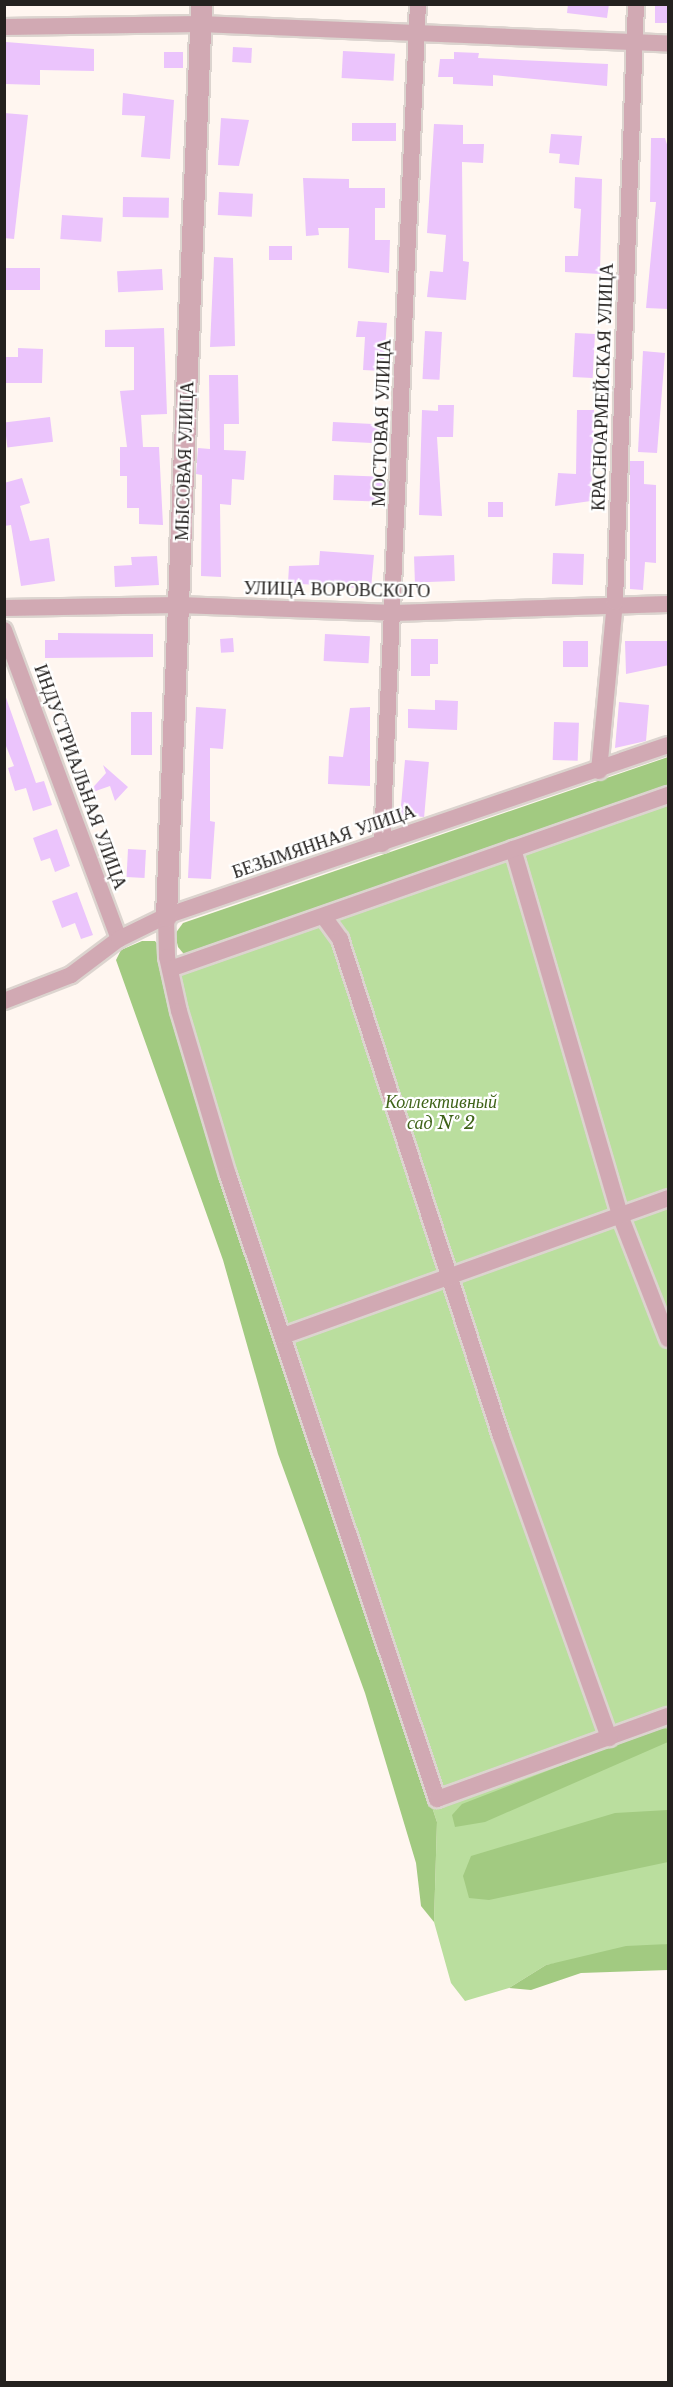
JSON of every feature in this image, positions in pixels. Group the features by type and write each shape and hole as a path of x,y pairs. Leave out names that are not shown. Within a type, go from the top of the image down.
{"street":[{"name":"МОСТОВАЯ УЛИЦА","path":"382,844 394,613 418,4"},
{"name":"КРАСНОАРМЕЙСКАЯ УЛИЦА","path":"598,771 615,602 636,4"},
{"path":"4,27 201,14 417,36 669,44"},
{"name":"МЫСОВАЯ УЛИЦА","path":"166,916 201,14"},
{"name":"УЛИЦА ВОРОВСКОГО","path":"4,608 179,605 394,613 615,602 669,604"},
{"name":"ИНДУСТРИАЛЬНАЯ УЛИЦА","path":"4,630 119,939"},
{"name":"БЕЗЫМЯННАЯ УЛИЦА","path":"4,1001 70,975 119,939 166,916 669,746"},
{"path":"170,969 669,795"},
{"path":"513,849 620,1215 669,1340"},
{"path":"166,916 170,969 228,1175 437,1799 669,1716"},
{"path":"324,916 340,939 450,1277 609,1738"},
{"path":"283,1336 669,1198"}],"green space":[{"path":"668,757 668,790 188,959 178,947 175,934 183,923"},
{"name":"Коллективный сад № 2","path":"668,790 668,1944 546,1965 509,1988 465,2001 451,1983 434,1922 437,1822 206,1126 162,961 188,959"},
{"path":"142,941 155,941 160,947 162,976 206,1126 437,1822 434,1922 421,1906 416,1863 365,1693 278,1454 223,1260 116,960 121,950"},
{"path":"658,1728 668,1729 668,1742 485,1822 455,1827 452,1815 462,1804"},
{"path":"668,1810 668,1862 489,1900 469,1898 463,1876 471,1856 615,1813"},
{"path":"668,1944 668,1970 581,1973 531,1990 509,1988 546,1965 626,1946"}],"building":[{"path":"568,4 609,4 607,18 567,13"},
{"path":"655,4 668,4 668,23 655,23"},
{"path":"6,42 94,49 94,71 40,70 40,85 5,84"},
{"path":"233,47 252,48 251,63 232,62"},
{"path":"343,51 395,54 394,81 342,78"},
{"path":"164,52 183,52 183,68 164,68"},
{"path":"454,52 479,53 478,58 608,64 607,86 493,75 493,86 453,84 453,77 438,77 440,59 454,59"},
{"path":"123,93 174,100 170,159 141,157 145,116 122,115"},
{"path":"4,113 28,115 14,239 4,238"},
{"path":"221,118 249,120 239,166 218,165"},
{"path":"352,123 396,123 396,141 352,141"},
{"path":"434,124 463,125 463,144 484,144 483,163 462,162 463,261 469,262 466,300 427,297 430,271 443,272 446,235 427,233"},
{"path":"551,134 582,136 579,165 559,163 560,154 549,153"},
{"path":"651,138 665,138 669,151 669,309 646,308 656,202 650,202"},
{"path":"575,177 602,179 600,274 565,272 565,256 578,256 581,209 574,208"},
{"path":"303,178 349,179 349,188 385,188 385,208 375,208 375,240 390,240 389,273 348,268 349,228 318,228 319,235 306,236"},
{"path":"219,192 253,194 252,217 218,215"},
{"path":"123,197 169,198 169,218 123,217"},
{"path":"62,215 103,218 101,242 60,239"},
{"path":"269,246 292,246 292,260 269,260"},
{"path":"214,257 233,258 235,346 210,347"},
{"path":"4,268 40,268 40,290 4,290"},
{"path":"162,269 163,290 118,292 117,271"},
{"path":"358,321 387,323 383,371 363,370 365,337 356,337"},
{"path":"164,328 167,414 141,415 143,447 159,447 163,525 139,524 139,508 127,508 127,476 120,476 120,447 127,447 120,391 134,390 134,347 105,347 105,330"},
{"path":"425,331 442,332 439,380 422,379"},
{"path":"575,333 595,334 593,378 573,377"},
{"path":"18,348 43,349 42,383 4,383 4,357 18,357"},
{"path":"643,351 665,353 657,453 638,452"},
{"path":"209,375 238,375 239,424 224,424 224,450 246,451 244,480 232,479 231,505 220,504 221,577 201,576 202,475 196,474 198,448 210,449"},
{"path":"438,405 454,405 453,437 437,437 442,516 419,515 422,410 438,411"},
{"path":"577,410 594,410 591,501 555,506 558,473 576,474"},
{"path":"50,417 53,442 7,447 4,423"},
{"path":"333,422 383,425 382,444 332,441"},
{"path":"630,461 644,461 644,484 656,485 656,563 645,562 643,590 630,589"},
{"path":"334,475 384,477 383,502 333,500"},
{"path":"22,478 30,503 20,506 30,541 49,538 55,581 21,586 11,525 4,526 4,483"},
{"path":"488,502 503,502 503,517 488,517"},
{"path":"320,551 374,555 371,589 288,583 289,566 319,565"},
{"path":"553,553 584,554 583,585 552,584"},
{"path":"454,555 455,581 415,582 414,556"},
{"path":"157,556 159,585 115,587 114,566 132,565 131,557"},
{"path":"58,633 153,634 153,657 45,658 45,640 58,640"},
{"path":"325,634 370,636 369,663 324,661"},
{"path":"233,638 234,652 221,653 220,639"},
{"path":"411,639 438,639 438,664 430,664 430,676 411,676"},
{"path":"563,641 588,641 588,667 563,667"},
{"path":"625,641 669,641 669,665 626,674"},
{"path":"4,692 36,783 44,781 52,805 33,811 26,788 15,791 8,768 14,766 4,741"},
{"path":"435,700 458,701 457,730 408,728 408,709 435,710"},
{"path":"619,702 649,705 646,741 615,748"},
{"path":"196,707 226,709 223,749 210,748 210,821 215,822 211,879 188,878"},
{"path":"370,707 370,786 328,784 329,756 343,757 350,708"},
{"path":"131,712 152,712 152,755 131,755"},
{"path":"554,722 579,723 578,761 553,760"},
{"path":"405,760 429,762 424,817 400,815"},
{"path":"103,765 128,787 115,801 110,786 87,794 106,773"},
{"path":"57,829 70,866 55,872 50,858 41,861 33,838"},
{"path":"128,849 146,850 145,878 127,877"},
{"path":"77,892 93,935 81,939 75,923 62,928 52,901"}]}
